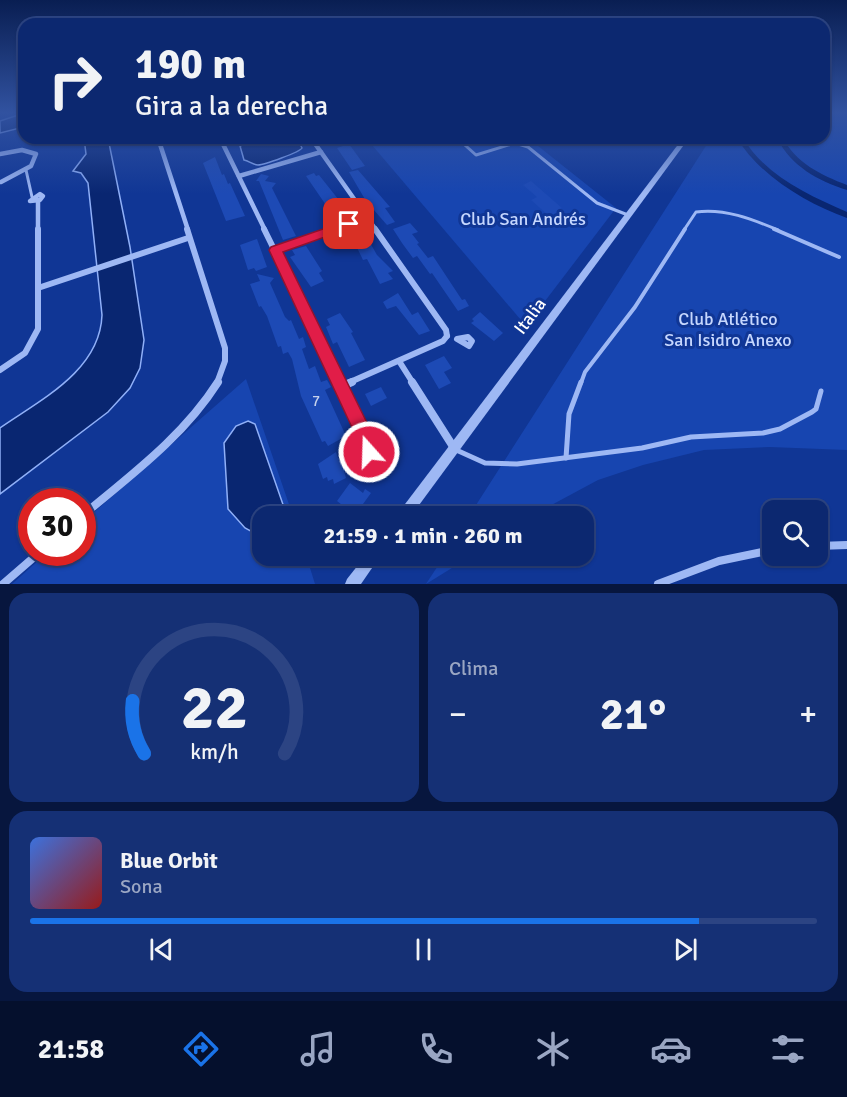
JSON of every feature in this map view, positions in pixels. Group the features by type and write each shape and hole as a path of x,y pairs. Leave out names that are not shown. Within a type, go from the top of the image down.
{"street":[{"path":"96,504 190,421 208,399 223,371 226,351 160,144"},
{"path":"223,144 365,435 369,452"},
{"path":"315,144 446,330 447,336"},
{"name":"Italia","path":"410,506 681,144"},
{"path":"0,154 22,150 34,152 34,162 26,170 0,182"},
{"path":"239,176 321,152"},
{"path":"0,370 22,356 35,338 38,329 35,199"},
{"path":"275,250 367,218"},
{"path":"38,288 188,238"},
{"path":"340,387 399,361 447,336 457,339"},
{"path":"399,361 454,448"},
{"path":"828,546 847,545"},
{"path":"658,584 719,561 762,551"},
{"path":"3,584 24,566"},
{"path":"352,584 366,566"}],"lane":[{"path":"464,144 476,155 512,144"},
{"path":"518,144 528,147 597,202 628,215"},
{"path":"26,170 35,199"},
{"path":"566,458 568,414 585,372 635,307 696,212 704,209 730,212 839,257"},
{"path":"454,448 485,463 517,464 642,448 691,437 780,429 816,409 821,391"}],"green space":[{"name":"Club Atlético San Isidro Anexo","path":"830,140 847,140 847,450 770,447 704,450 643,465 598,480 550,506 475,506 707,144 830,144"},
{"name":"Club San Andrés","path":"371,144 536,144 616,208 526,326"},
{"path":"246,379 290,506 252,506 252,566 309,566 315,584 12,584 32,566 96,566 96,511"},
{"path":"438,566 455,566 426,584"}],"shaded area":[{"path":"85,144 109,144 130,247 144,340 140,368 130,388 108,412 0,494 0,428 65,382 91,352 99,335 102,315 88,183 81,173 73,171 86,154"},
{"path":"245,144 300,144 302,148 274,161 256,165 244,160 240,146"},
{"path":"248,421 255,424 284,506 252,506 252,532 245,528 228,509 224,443 236,426"}],"building":[{"path":"349,144 365,166 352,170 337,148"},
{"path":"215,157 222,175 224,174 228,184 230,183 245,216 226,221 203,163"},
{"path":"358,170 390,207 385,208 395,222 387,225 366,201 349,172"},
{"path":"314,173 316,176 319,175 346,209 338,219 326,217 330,211 306,176"},
{"path":"261,174 269,176 265,181 276,183 272,188 296,236 283,240 259,181 256,181"},
{"path":"531,181 562,208 559,209 562,211 549,216 531,200 537,197 523,185"},
{"path":"410,223 418,232 412,234 419,243 417,244 428,258 433,256 462,300 465,299 469,306 458,311 432,273 430,274 417,256 413,258 402,243 393,229"},
{"path":"361,227 377,255 393,271 388,273 393,279 380,284 367,259 363,260 349,231"},
{"path":"257,239 267,267 256,271 254,268 248,270 240,245"},
{"path":"306,246 322,271 319,273 324,281 311,287 290,257 295,255 292,250"},
{"path":"257,274 274,278 270,283 285,317 291,320 299,339 303,337 306,347 302,349 309,369 315,366 321,382 327,380 331,387 325,390 346,436 328,446 325,441 322,442 301,396 292,359 288,352 283,354 281,346 278,347 267,316 261,306 259,307 250,284 260,281"},
{"path":"398,293 412,315 418,312 430,331 419,335 396,306 387,309 383,302"},
{"path":"480,312 503,333 494,341 471,323"},
{"path":"340,313 353,332 351,333 365,360 349,367 337,342 333,344 326,327 330,325 327,319"},
{"path":"444,356 452,368 444,372 451,383 439,389 425,365"},
{"path":"381,387 387,398 371,406 365,394"},
{"path":"336,452 339,461 343,459 347,470 344,471 346,478 334,484 333,479 328,481 327,477 323,479 318,464"},
{"path":"350,483 363,493 365,489 371,493 362,506 343,506 337,501"}],"waterway":[{"path":"744,144 758,163 771,174 818,202 847,215"},
{"path":"783,144 799,163 818,175 847,188"}],"route":[{"path":"349,224 275,250 365,435 369,452"}]}
